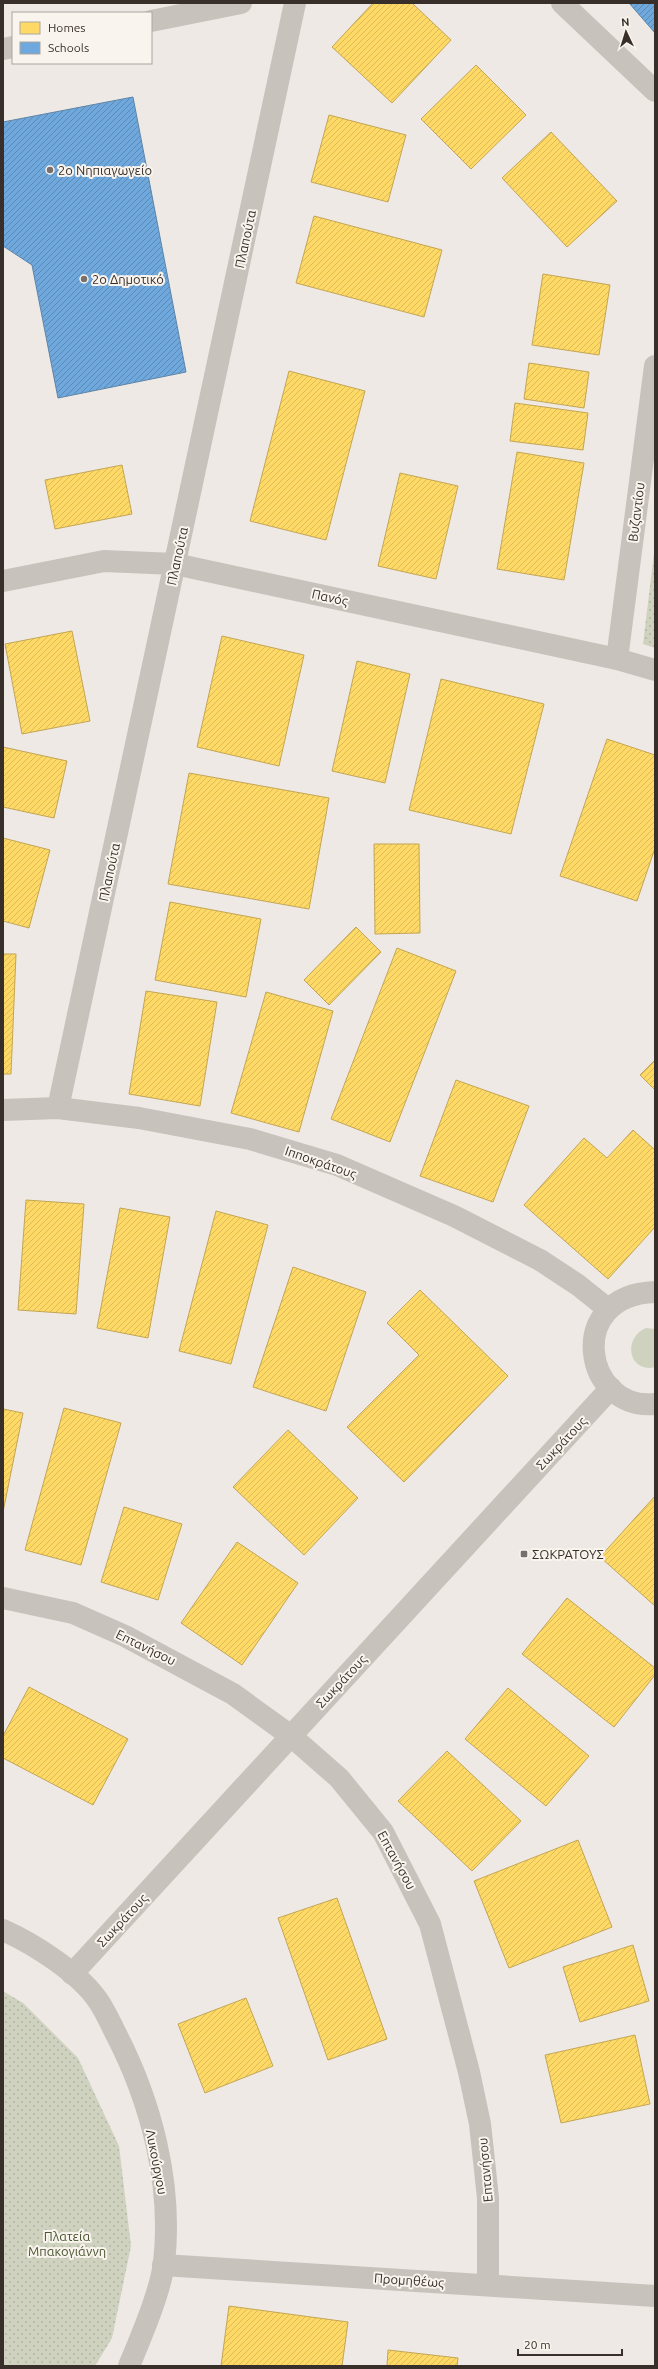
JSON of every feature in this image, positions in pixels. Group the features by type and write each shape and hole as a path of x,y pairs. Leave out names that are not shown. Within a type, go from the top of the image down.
{"street":[{"path":"152,20 241,3"},
{"name":"Πλαπούτα","path":"58,1108 295,3"},
{"path":"562,3 655,91"},
{"name":"Βυζαντίου","path":"617,659 655,366"},
{"name":"Πανός","path":"3,581 104,561 175,564 617,659 655,670"},
{"name":"Ιπποκράτους","path":"3,1110 58,1108 139,1118 250,1139 337,1164 454,1216 540,1260 578,1285 608,1309"},
{"path":"655,1292 638,1292 622,1298 608,1309 599,1324 593,1340 594,1358 600,1375 611,1388 623,1397 638,1403 655,1404"},
{"name":"Σωκράτους","path":"72,1974 611,1388"},
{"name":"Επτανήσου","path":"3,1598 73,1613 125,1636 233,1694 292,1736 339,1778 383,1832 430,1924 453,2006 480,2124 488,2198 488,2285"},
{"name":"Λυκούργου","path":"3,1930 46,1953 72,1974 99,2001 126,2052 145,2102 162,2173 166,2237 164,2265 149,2316 129,2366"},
{"name":"Προμηθέως","path":"164,2265 655,2296"}],"green space":[{"path":"655,545 655,648 643,644"},
{"path":"646,1328 655,1329 655,1367 646,1368 640,1365 635,1361 632,1354 631,1347 633,1340 638,1333"},
{"name":"Πλατεία Μπακογιάννη","path":"3,1991 23,2003 78,2058 119,2146 131,2246 112,2338 95,2366 3,2366"}],"building: Homes":[{"path":"373,3 412,3 451,40 392,103 332,47"},
{"path":"476,65 526,115 471,169 421,119"},
{"path":"329,115 406,135 388,202 311,182"},
{"path":"551,132 617,201 567,247 502,178"},
{"path":"314,216 442,250 424,317 296,283"},
{"path":"543,274 610,285 599,355 532,345"},
{"path":"529,363 589,372 584,408 524,399"},
{"path":"289,371 365,391 326,540 250,521"},
{"path":"515,403 588,413 583,450 510,441"},
{"path":"517,452 584,463 564,580 497,569"},
{"path":"122,465 132,514 55,529 45,480"},
{"path":"400,473 458,486 436,579 378,566"},
{"path":"72,631 90,721 22,734 5,644"},
{"path":"222,636 304,655 279,766 197,747"},
{"path":"357,661 410,674 385,783 332,771"},
{"path":"441,679 544,704 511,834 409,810"},
{"path":"607,739 655,755 655,848 637,901 560,876"},
{"path":"3,747 67,761 54,818 3,807"},
{"path":"189,773 329,798 309,909 168,884"},
{"path":"3,838 50,850 29,928 3,921"},
{"path":"374,844 419,844 420,933 375,934"},
{"path":"170,902 261,919 246,997 155,980"},
{"path":"356,927 381,952 329,1005 304,980"},
{"path":"397,948 456,971 390,1142 331,1119"},
{"path":"3,954 16,954 11,1074 3,1074"},
{"path":"146,991 217,1002 200,1106 129,1094"},
{"path":"266,992 333,1011 299,1132 231,1113"},
{"path":"655,1060 655,1090 640,1075"},
{"path":"456,1080 529,1106 493,1202 420,1176"},
{"path":"633,1130 655,1150 655,1227 608,1279 524,1205 584,1138 607,1158"},
{"path":"26,1200 84,1204 76,1314 18,1310"},
{"path":"120,1208 170,1217 148,1338 97,1328"},
{"path":"216,1211 268,1225 231,1364 179,1351"},
{"path":"293,1267 366,1292 326,1411 253,1387"},
{"path":"420,1290 508,1376 404,1482 347,1427 419,1355 387,1323"},
{"path":"64,1408 121,1423 81,1565 25,1550"},
{"path":"3,1409 23,1413 3,1512"},
{"path":"288,1430 358,1498 304,1555 233,1487"},
{"path":"655,1496 655,1606 600,1557"},
{"path":"124,1507 182,1524 158,1600 101,1582"},
{"path":"237,1542 298,1583 242,1665 181,1623"},
{"path":"567,1598 655,1668 655,1675 614,1727 522,1654"},
{"path":"29,1687 128,1739 93,1805 3,1758 3,1736"},
{"path":"508,1688 589,1756 546,1806 465,1739"},
{"path":"447,1751 521,1821 472,1871 398,1801"},
{"path":"578,1840 612,1927 509,1968 474,1881"},
{"path":"337,1898 387,2039 328,2060 278,1918"},
{"path":"633,1945 649,2001 580,2022 563,1967"},
{"path":"246,1998 273,2066 205,2093 178,2024"},
{"path":"635,2035 650,2104 561,2123 545,2055"},
{"path":"229,2306 348,2322 342,2366 221,2366"},
{"path":"388,2350 458,2358 457,2366 387,2366"}],"building: Schools":[{"path":"629,3 655,3 655,33"},
{"path":"133,97 186,372 58,398 32,265 3,246 3,122"}],"place":[{"name":"2ο Νηπιαγωγείο","path":"50,170"},
{"name":"2ο Δημοτικό","path":"84,279"},
{"name":"ΣΩΚΡΑΤΟΥΣ","path":"524,1554"}]}
